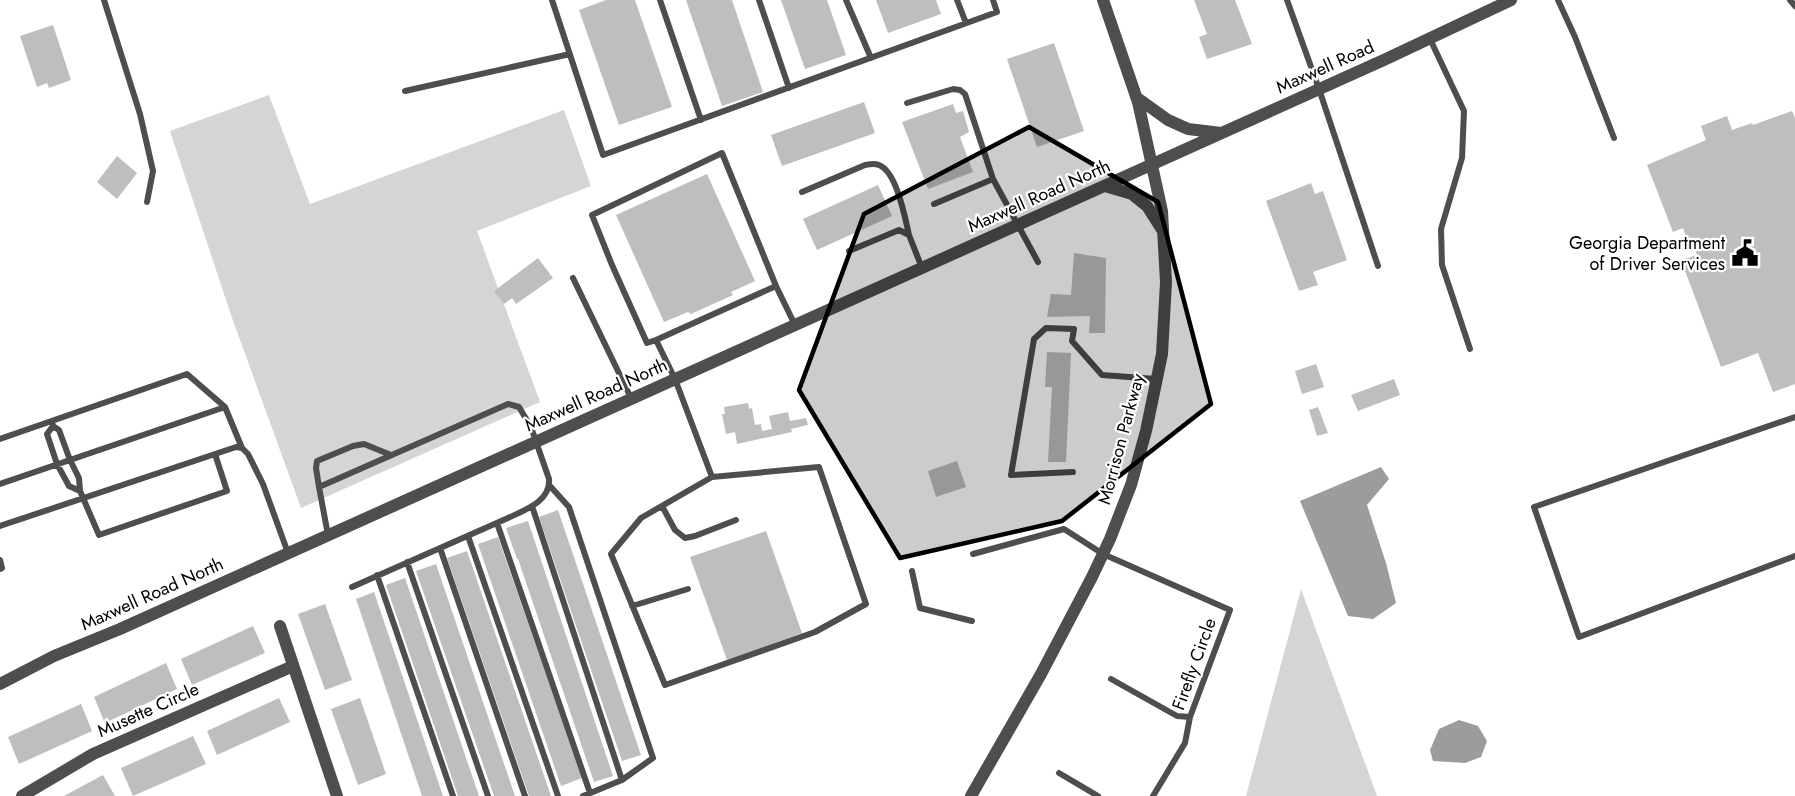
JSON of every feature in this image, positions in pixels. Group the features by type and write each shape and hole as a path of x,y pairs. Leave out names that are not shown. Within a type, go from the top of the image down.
{"street":[{"name":"Morrison Parkway","path":"971,796 1041,674 1103,554 1131,485 1146,431 1162,354 1166,282 1162,211 1136,97 1103,0"},
{"name":"Maxwell Road","path":"1151,165 1512,0"},
{"path":"1136,97 1168,120 1188,129 1222,133"},
{"name":"Maxwell Road North","path":"0,684 54,656 120,629 1151,165"},
{"path":"1105,186 1132,194 1147,206 1164,232"},
{"path":"280,626 337,796"},
{"name":"Musette Circle","path":"22,796 93,754 293,666"}],"lane":[{"path":"104,0 140,114 153,171 147,202"},
{"path":"552,0 603,155 997,12 993,0"},
{"path":"660,0 701,120"},
{"path":"759,0 789,88"},
{"path":"846,0 871,58"},
{"path":"957,0 966,23"},
{"path":"1287,0 1378,266"},
{"path":"1558,0 1575,37 1614,138"},
{"path":"1790,0 1795,6"},
{"path":"1430,39 1464,111 1462,158 1441,229 1442,265 1470,349"},
{"path":"405,91 570,54"},
{"path":"907,103 953,89 965,94 993,179 1038,262"},
{"path":"776,286 648,343 592,215 722,153 776,286 795,325"},
{"path":"802,192 865,165 881,165 888,171 903,206 909,235 922,268"},
{"path":"934,204 993,179"},
{"path":"849,251 899,230 909,235"},
{"path":"573,278 632,399"},
{"path":"1073,472 1011,475 1034,339 1046,328 1074,329 1072,341 1101,375 1156,379"},
{"path":"656,340 675,379 712,477"},
{"path":"0,439 52,424 187,374 225,407 242,448 249,454 263,484 288,553"},
{"path":"319,487 508,404 519,407 537,442 550,486 548,493 532,506 352,587"},
{"path":"0,484 225,407"},
{"path":"1795,417 1534,507 1580,637 1795,556"},
{"path":"52,424 59,429 79,478 80,491 99,534 227,491 215,454"},
{"path":"52,424 47,434 57,464 69,486 80,491"},
{"path":"328,535 316,468 317,461 353,446 364,444 391,455"},
{"path":"0,526 236,447 242,448"},
{"path":"819,467 866,604 815,632 665,684 611,554 641,518 662,506 712,477 819,467"},
{"path":"550,486 569,507 653,758 622,780 583,796"},
{"path":"532,506 622,780"},
{"path":"662,506 675,530 685,538 736,520"},
{"path":"497,523 591,793"},
{"name":"Firefly Circle","path":"973,554 1065,530 1103,554 1230,610 1190,717 1185,743 1153,796"},
{"path":"468,536 558,796"},
{"path":"440,548 525,796"},
{"path":"0,560 2,568 0,569"},
{"path":"407,562 488,796"},
{"path":"912,571 920,608 972,621"},
{"path":"377,575 453,796"},
{"path":"632,606 688,589"},
{"path":"1111,679 1177,716 1190,717"},
{"path":"1059,773 1098,796"}],"highlighted area":[{"path":"1029,127 1158,202 1211,404 1062,521 900,558 799,390 864,214"}],"shaded area":[{"path":"269,95 310,204 564,110 591,186 477,231 540,402 301,508 231,315 170,131"},
{"path":"1381,467 1389,479 1367,505 1396,603 1373,619 1348,616 1300,501"},
{"path":"1301,589 1377,796 1246,796"},
{"path":"1459,720 1478,726 1487,741 1481,757 1465,763 1433,761 1430,750 1439,729"}],"building":[{"path":"606,0 635,0 672,107 619,125 579,10"},
{"path":"686,0 732,0 763,92 722,106"},
{"path":"781,0 827,0 846,55 805,69"},
{"path":"876,0 936,0 941,14 888,33"},
{"path":"1194,0 1235,0 1252,44 1207,59 1199,37 1207,34"},
{"path":"53,25 71,80 49,88 47,83 37,87 20,36"},
{"path":"1054,43 1084,131 1037,147 1007,59"},
{"path":"864,102 875,133 782,166 771,135"},
{"path":"953,104 956,113 963,111 969,132 960,137 973,172 928,189 902,122"},
{"name":"Georgia Department of Driver Services","path":"1792,111 1795,118 1795,384 1773,392 1758,353 1721,367 1681,260 1697,255 1695,250 1691,251 1683,228 1673,232 1647,165 1706,140 1701,126 1727,116 1732,130"},
{"path":"117,156 137,173 117,199 97,182"},
{"path":"707,174 755,281 731,292 733,295 691,314 688,312 664,322 616,215"},
{"path":"1311,183 1315,194 1323,191 1347,260 1313,272 1318,285 1299,291 1266,201"},
{"path":"878,185 892,216 817,250 803,219"},
{"path":"1074,253 1106,258 1105,333 1089,333 1090,316 1047,317 1051,294 1071,295"},
{"path":"538,258 553,278 516,304 512,298 504,304 494,291"},
{"path":"1047,352 1071,353 1066,462 1048,462 1052,387 1045,387"},
{"path":"1316,364 1324,387 1302,394 1295,371"},
{"path":"1394,379 1400,395 1358,411 1351,395"},
{"path":"748,403 749,409 752,408 755,425 761,424 762,431 772,429 769,416 788,412 790,421 806,418 808,425 791,429 792,432 737,444 735,432 726,434 722,414 725,414 724,407"},
{"path":"1318,407 1328,433 1317,436 1309,410"},
{"path":"957,461 966,487 936,497 928,471"},
{"path":"558,510 641,755 622,761 539,517"},
{"path":"528,521 613,776 594,782 506,528"},
{"path":"766,531 802,633 727,660 690,557"},
{"path":"498,537 582,778 561,786 478,544"},
{"path":"467,551 551,796 529,796 447,558"},
{"path":"436,564 515,796 494,796 416,571"},
{"path":"405,578 479,796 458,796 386,585"},
{"path":"374,592 443,796 422,796 356,599"},
{"path":"325,604 352,680 325,690 298,614"},
{"path":"253,626 265,653 192,685 181,659"},
{"path":"166,663 177,689 105,723 94,697"},
{"path":"279,698 290,722 217,755 207,731"},
{"path":"360,698 386,774 358,785 331,709"},
{"path":"81,704 92,731 19,764 8,737"},
{"path":"193,736 206,764 133,796 121,768"},
{"path":"103,775 115,796 64,796"}],"place":[{"name":"Georgia Department of Driver Services","path":"1745,253"}]}
